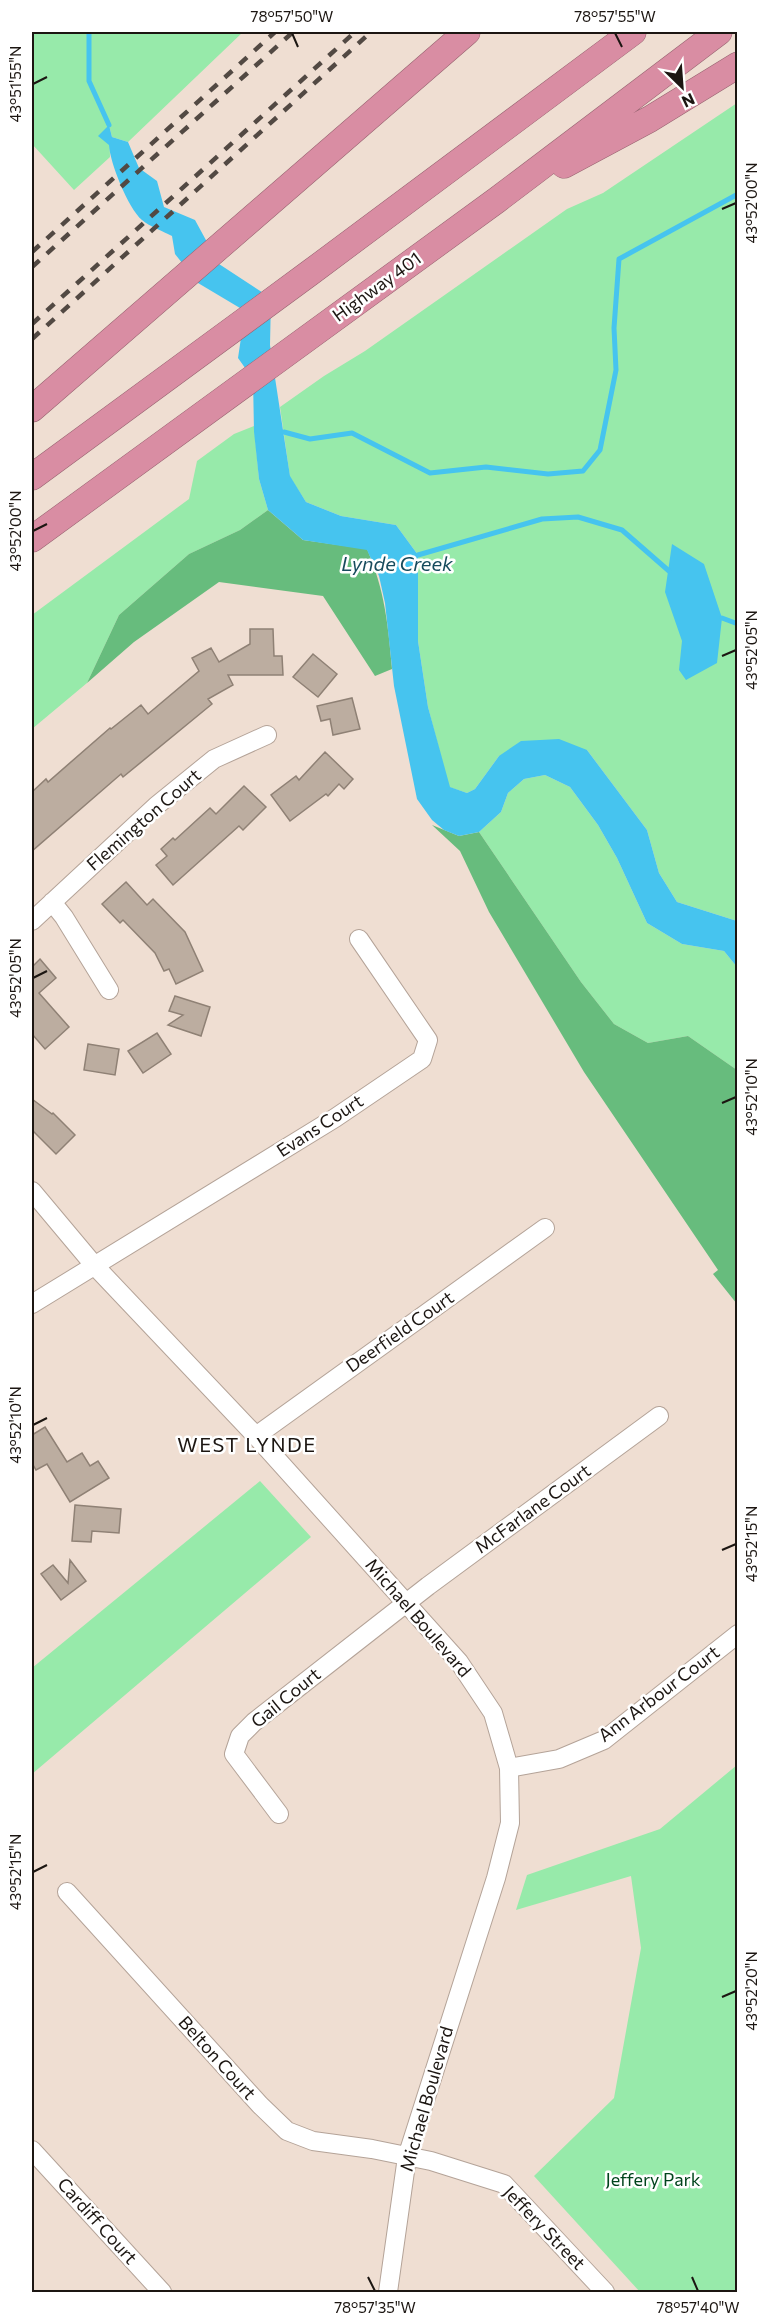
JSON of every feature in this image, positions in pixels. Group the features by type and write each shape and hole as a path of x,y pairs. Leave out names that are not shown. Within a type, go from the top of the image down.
{"highway":[{"path":"32,409 467,32"},
{"path":"32,477 633,32"},
{"name":"Highway 401","path":"32,539 497,200 719,32"},
{"path":"497,200 650,119 738,65"}],"street":[{"name":"Flemington Court","path":"32,921 156,806 214,759 267,735"},
{"path":"52,902 64,917 109,990"},
{"name":"Evans Court","path":"94,1265 335,1118 422,1059 428,1040 359,939"},
{"name":"Michael Boulevard","path":"32,1191 94,1265 256,1436 407,1603 459,1662 493,1713 509,1768 510,1823 496,1878 407,2157 388,2292"},
{"name":"Deerfield Court","path":"256,1436 545,1228"},
{"path":"32,1304 94,1265"},
{"name":"McFarlane Court","path":"407,1603 658,1416"},
{"name":"Gail Court","path":"279,1814 234,1754 240,1736 254,1722 407,1603"},
{"name":"Ann Arbour Court","path":"509,1768 559,1759 604,1740 738,1634"},
{"name":"Belton Court","path":"67,1892 260,2105 287,2131 313,2141 372,2149 407,2157"},
{"name":"Cardiff Court","path":"32,2150 162,2292"},
{"name":"Jeffery Street","path":"407,2157 432,2161 504,2184 605,2292"}],"green space":[{"path":"32,32 243,32 128,142 112,137 109,125 110,157 74,190 32,144"},
{"path":"737,103 737,921 677,902 659,873 647,830 587,750 499,756 475,789 467,793 449,787 428,707 418,641 418,555 396,525 341,516 306,502 290,477 280,407 365,351 567,209 603,193"},
{"path":"254,426 259,479 268,510 240,530 189,554 119,615 87,683 32,729 32,615 189,499 197,461 234,434"},
{"path":"268,510 303,540 367,549 382,594 392,669 375,676 323,596 219,582 134,642 87,683 119,615 189,554 240,530"},
{"path":"545,775 570,787 598,825 617,858 647,923 682,944 724,951 737,967 737,1070 688,1036 648,1043 614,1024 581,982 479,832 501,812 508,793 524,779"},
{"path":"432,825 459,836 479,832 581,982 614,1024 648,1043 688,1036 737,1070 737,1304 713,1274 718,1270 584,1072 489,912 460,851"},
{"path":"260,1481 311,1537 32,1774 32,1668"},
{"name":"Jeffery Park","path":"737,1765 737,2292 640,2292 534,2176 614,2098 641,1948 631,1876 516,1910 527,1875 660,1829"}],"water":[{"name":"Lynde Creek","path":"109,125 112,137 128,142 139,168 157,181 164,207 195,220 219,264 271,298 270,345 290,476 306,502 341,516 396,525 418,555 418,641 428,707 450,787 467,793 475,789 499,756 521,741 559,739 587,750 647,830 659,873 677,902 737,921 737,967 724,951 682,944 647,923 617,858 598,825 570,787 545,775 524,779 508,793 501,812 479,832 459,836 444,830 432,820 417,799 394,686 385,603 379,576 367,550 303,540 268,510 259,479 254,432 253,379 238,358 245,311 198,283 175,254 172,236 142,220 131,206 113,163 109,145 98,136"},
{"path":"672,544 704,564 722,618 717,663 686,680 679,670 682,641 665,592"}],"building":[{"path":"250,629 273,629 274,656 282,656 283,675 228,675 233,685 208,699 212,704 123,777 121,774 32,851 32,792 46,779 48,782 110,728 141,705 148,714 199,671 192,658 211,648 219,662 250,644"},
{"path":"313,654 337,674 318,697 293,677"},
{"path":"352,698 360,729 333,735 330,719 321,721 317,706"},
{"path":"325,752 353,779 344,789 339,784 328,796 326,794 290,821 271,795 296,776 299,780"},
{"path":"244,786 266,807 243,830 239,826 173,885 156,865 167,856 161,849 173,838 175,840 210,808 216,814"},
{"path":"126,882 147,905 153,899 185,932 203,971 176,984 169,969 164,971 155,953 123,920 120,923 102,904"},
{"path":"40,959 56,978 39,993 69,1027 45,1049 32,1034 32,967"},
{"path":"175,996 210,1007 201,1036 168,1025 183,1015 169,1011"},
{"path":"157,1033 171,1054 143,1073 128,1051"},
{"path":"88,1044 119,1049 115,1075 84,1070"},
{"path":"32,1099 53,1113 75,1135 56,1154 32,1130"},
{"path":"45,1427 67,1462 82,1453 90,1466 98,1461 109,1478 70,1502 47,1464 36,1470 32,1463 32,1435"},
{"path":"75,1505 121,1509 119,1533 92,1531 91,1542 72,1541"},
{"path":"70,1560 86,1581 61,1600 41,1574 53,1565 68,1583"}],"waterway":[{"name":"Lynde Creek","path":"89,32 89,81 109,125"},
{"path":"284,432 310,439 352,433 430,473 486,467 548,474 583,471 600,450 616,370 614,328 619,259 738,194"},
{"path":"418,555 542,519 578,517 622,530 669,571"},
{"path":"722,618 738,624"}],"railway":[{"path":"32,252 275,32"},
{"path":"32,267 293,32"},
{"path":"32,324 355,32"},
{"path":"32,339 371,32"}],"district":[{"name":"WEST LYNDE","path":"247,1445"}]}
